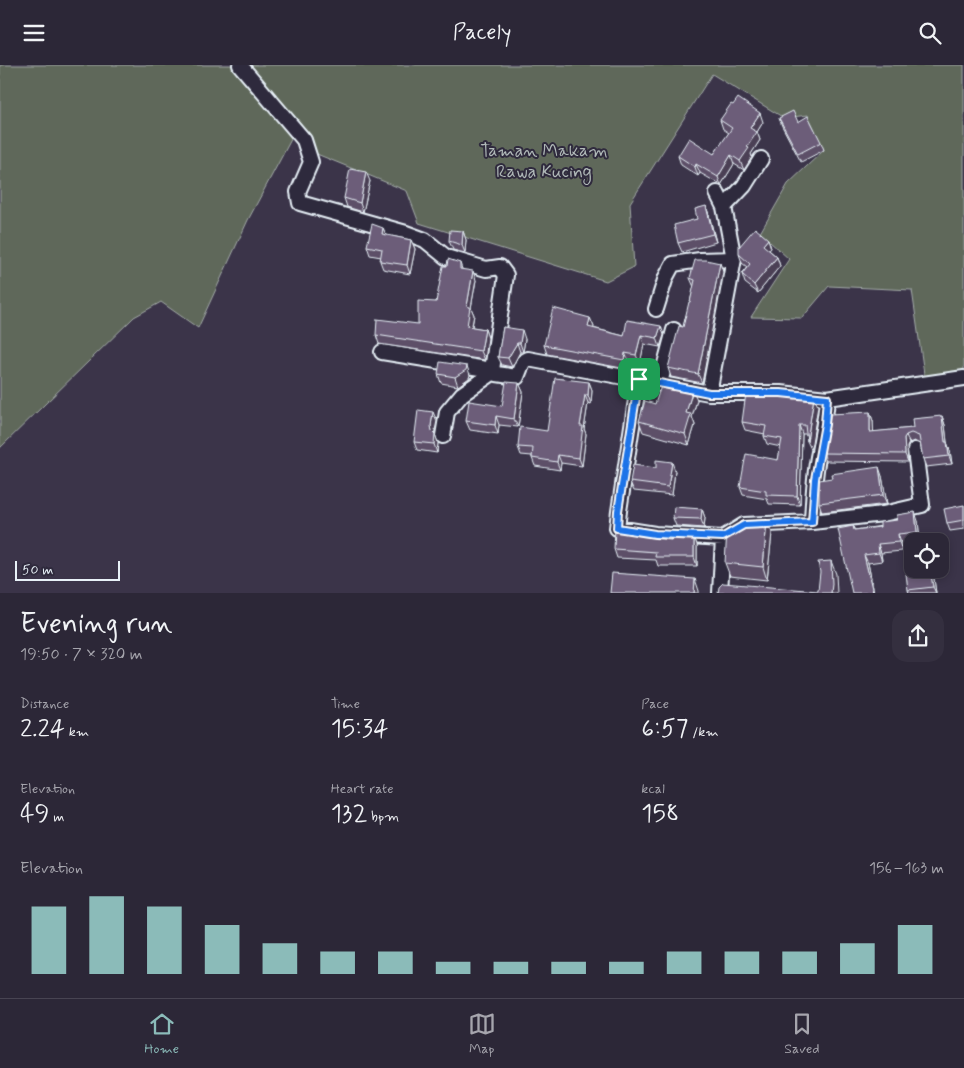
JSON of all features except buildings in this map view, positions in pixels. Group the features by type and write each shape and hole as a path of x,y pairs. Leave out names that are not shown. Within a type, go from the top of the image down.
{"street":[{"path":"240,65 304,140 311,162 298,192 300,203 406,233 425,241 446,257 486,269 500,267 506,275 493,371 462,394 448,412 443,436"},
{"path":"724,207 744,186 762,159"},
{"path":"709,393 734,259 724,207 717,193"},
{"path":"656,309 666,277 673,264 700,260 734,259"},
{"path":"660,383 674,330"},
{"path":"382,352 493,371 517,377 523,362 528,359 709,393 781,393 827,398 964,378"},
{"path":"639,379 617,528 655,534 723,537 744,525 812,522 883,514 922,505 915,450"},
{"path":"812,522 815,479 825,424 827,398"},
{"path":"720,593 723,537"}],"green space":[{"name":"Taman Makam Rawa Kucing","path":"0,65 964,65 964,375 925,381 912,290 829,286 802,318 751,317 789,259 760,233 788,184 824,150 808,115 784,118 712,74 630,203 634,267 606,281 419,223 407,191 307,150 296,130 248,220 198,328 161,302 134,317 0,448"}],"route":[{"path":"639,379 709,393 781,393 827,398 825,424 815,479 812,522 744,525 723,537 655,534 617,528 639,379"}]}
